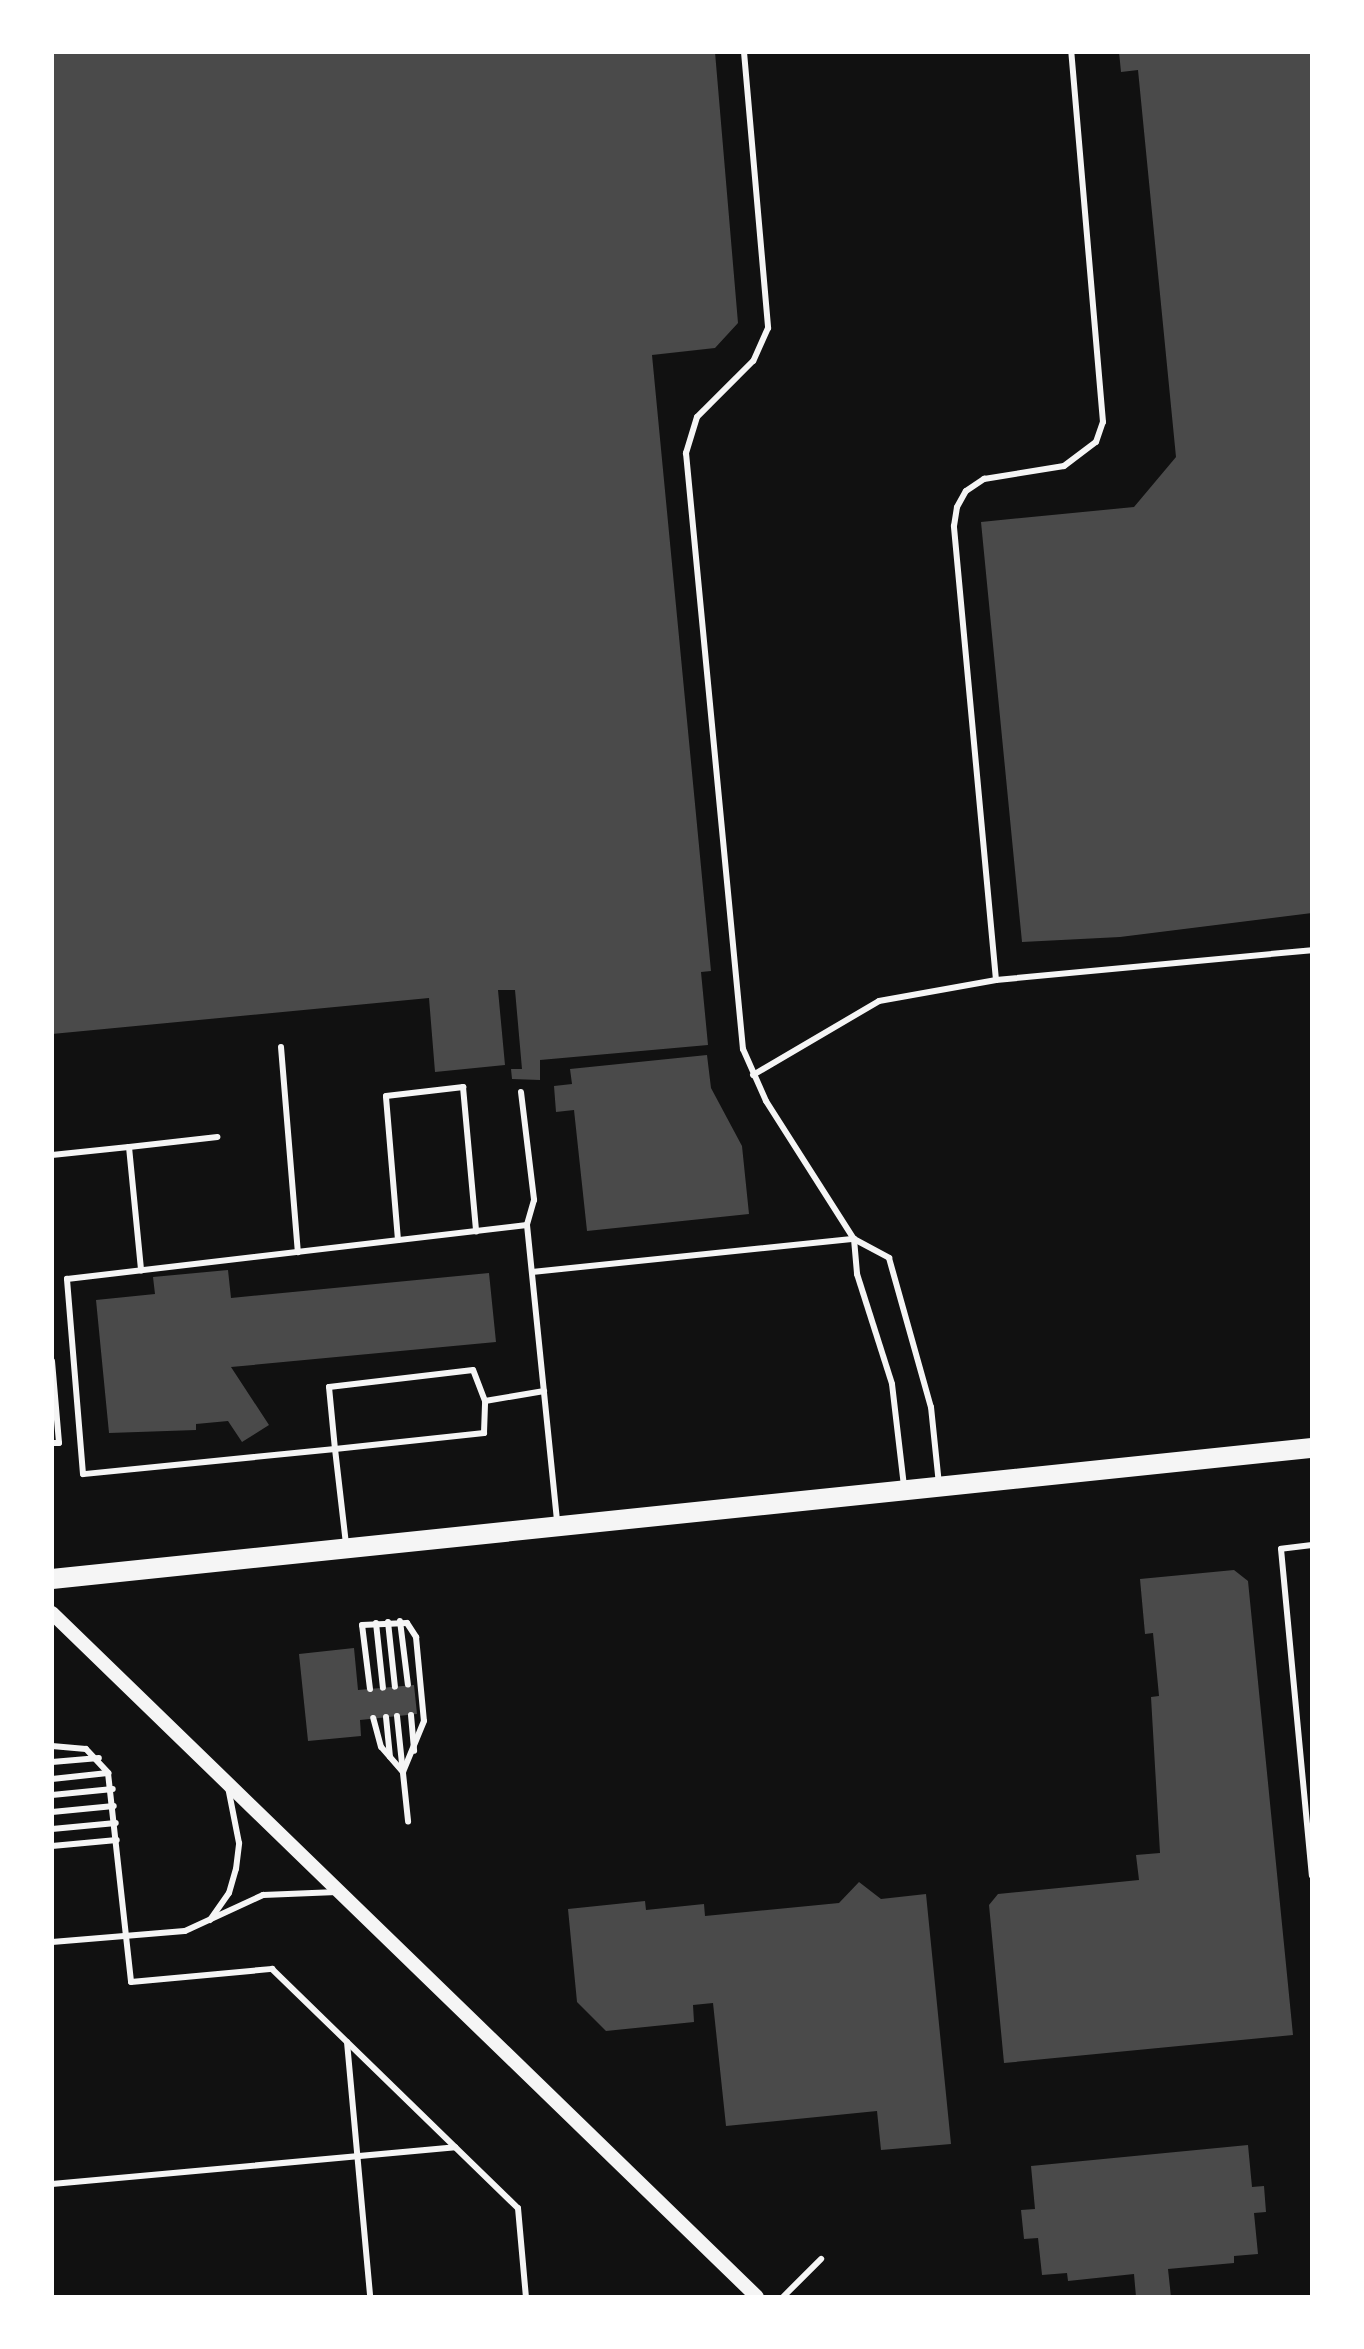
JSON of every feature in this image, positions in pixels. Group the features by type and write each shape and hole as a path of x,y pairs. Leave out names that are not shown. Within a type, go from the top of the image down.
{"main road":[{"path":"52,1579 1312,1448"}],"street":[{"path":"52,1613 757,2297"}],"lane":[{"path":"744,52 768,328 753,361 697,417 686,453 743,1049 753,1075 854,1239 857,1274 892,1384 904,1489"},
{"path":"996,980 954,526 961,499 984,479 1064,466 1096,442 1103,422 1071,52"},
{"path":"753,1075 879,1001 996,980 1312,950"},
{"path":"281,1047 298,1252"},
{"path":"398,1240 386,1096 463,1087 476,1231"},
{"path":"521,1092 534,1200 527,1225 557,1526"},
{"path":"52,1155 217,1137"},
{"path":"129,1147 141,1270"},
{"path":"347,1548 335,1449 329,1387 473,1370 485,1401 484,1433 335,1449 83,1474 67,1279 527,1225"},
{"path":"532,1272 854,1239 889,1258 931,1407 939,1486"},
{"path":"52,1361 59,1443 52,1443"},
{"path":"485,1401 544,1391"},
{"path":"1312,1545 1281,1549 1312,1876"},
{"path":"400,1621 408,1685"},
{"path":"370,1689 362,1625 400,1621 413,1628 424,1721 414,1753 403,1772"},
{"path":"388,1622 395,1687"},
{"path":"376,1623 383,1688"},
{"path":"411,1715 414,1753"},
{"path":"397,1716 408,1821"},
{"path":"386,1717 390,1758"},
{"path":"373,1718 376,1738 403,1772"},
{"path":"52,1746 77,1745 99,1758 108,1773 113,1789 131,1982 272,1969 518,2208 526,2297"},
{"path":"52,1762 99,1758"},
{"path":"52,1779 108,1773"},
{"path":"208,1923 229,1893 236,1869 239,1843 226,1780"},
{"path":"52,1795 113,1789"},
{"path":"52,1812 114,1806"},
{"path":"52,1829 116,1823"},
{"path":"52,1846 117,1840"},
{"path":"52,1942 185,1931 263,1895 340,1892"},
{"path":"347,2042 370,2297"},
{"path":"52,2184 455,2147"},
{"path":"783,2297 821,2259"}],"building":[{"path":"52,52 715,52 738,323 715,348 652,355 711,971 701,972 708,1045 540,1060 540,1080 512,1079 511,1069 522,1069 515,990 498,990 505,1065 435,1072 429,998 52,1034"},
{"path":"1119,52 1312,52 1312,913 1120,937 1022,942 981,522 1134,507 1176,457 1138,70 1121,72"},
{"path":"707,1055 711,1088 742,1146 749,1214 587,1231 574,1110 556,1112 554,1086 572,1084 570,1069"},
{"path":"228,1270 231,1298 489,1273 496,1342 231,1367 269,1425 242,1442 228,1421 196,1424 196,1430 109,1433 96,1300 155,1294 153,1277"},
{"path":"1234,1570 1248,1581 1293,2035 1004,2063 989,1905 998,1894 1139,1880 1136,1855 1160,1853 1151,1697 1159,1696 1153,1633 1145,1634 1140,1579"},
{"path":"354,1648 358,1690 414,1685 417,1714 360,1720 361,1736 308,1741 299,1654"},
{"path":"859,1882 881,1899 926,1894 951,2144 881,2150 877,2111 726,2126 713,2003 693,2005 694,2022 606,2031 577,2002 568,1909 645,1901 646,1910 704,1904 705,1916 839,1903"},
{"path":"1248,2145 1252,2187 1264,2186 1266,2212 1254,2213 1258,2254 1234,2256 1234,2263 1168,2269 1171,2297 1136,2297 1134,2274 1068,2281 1067,2273 1042,2275 1038,2238 1024,2239 1021,2210 1035,2209 1031,2166"}]}
